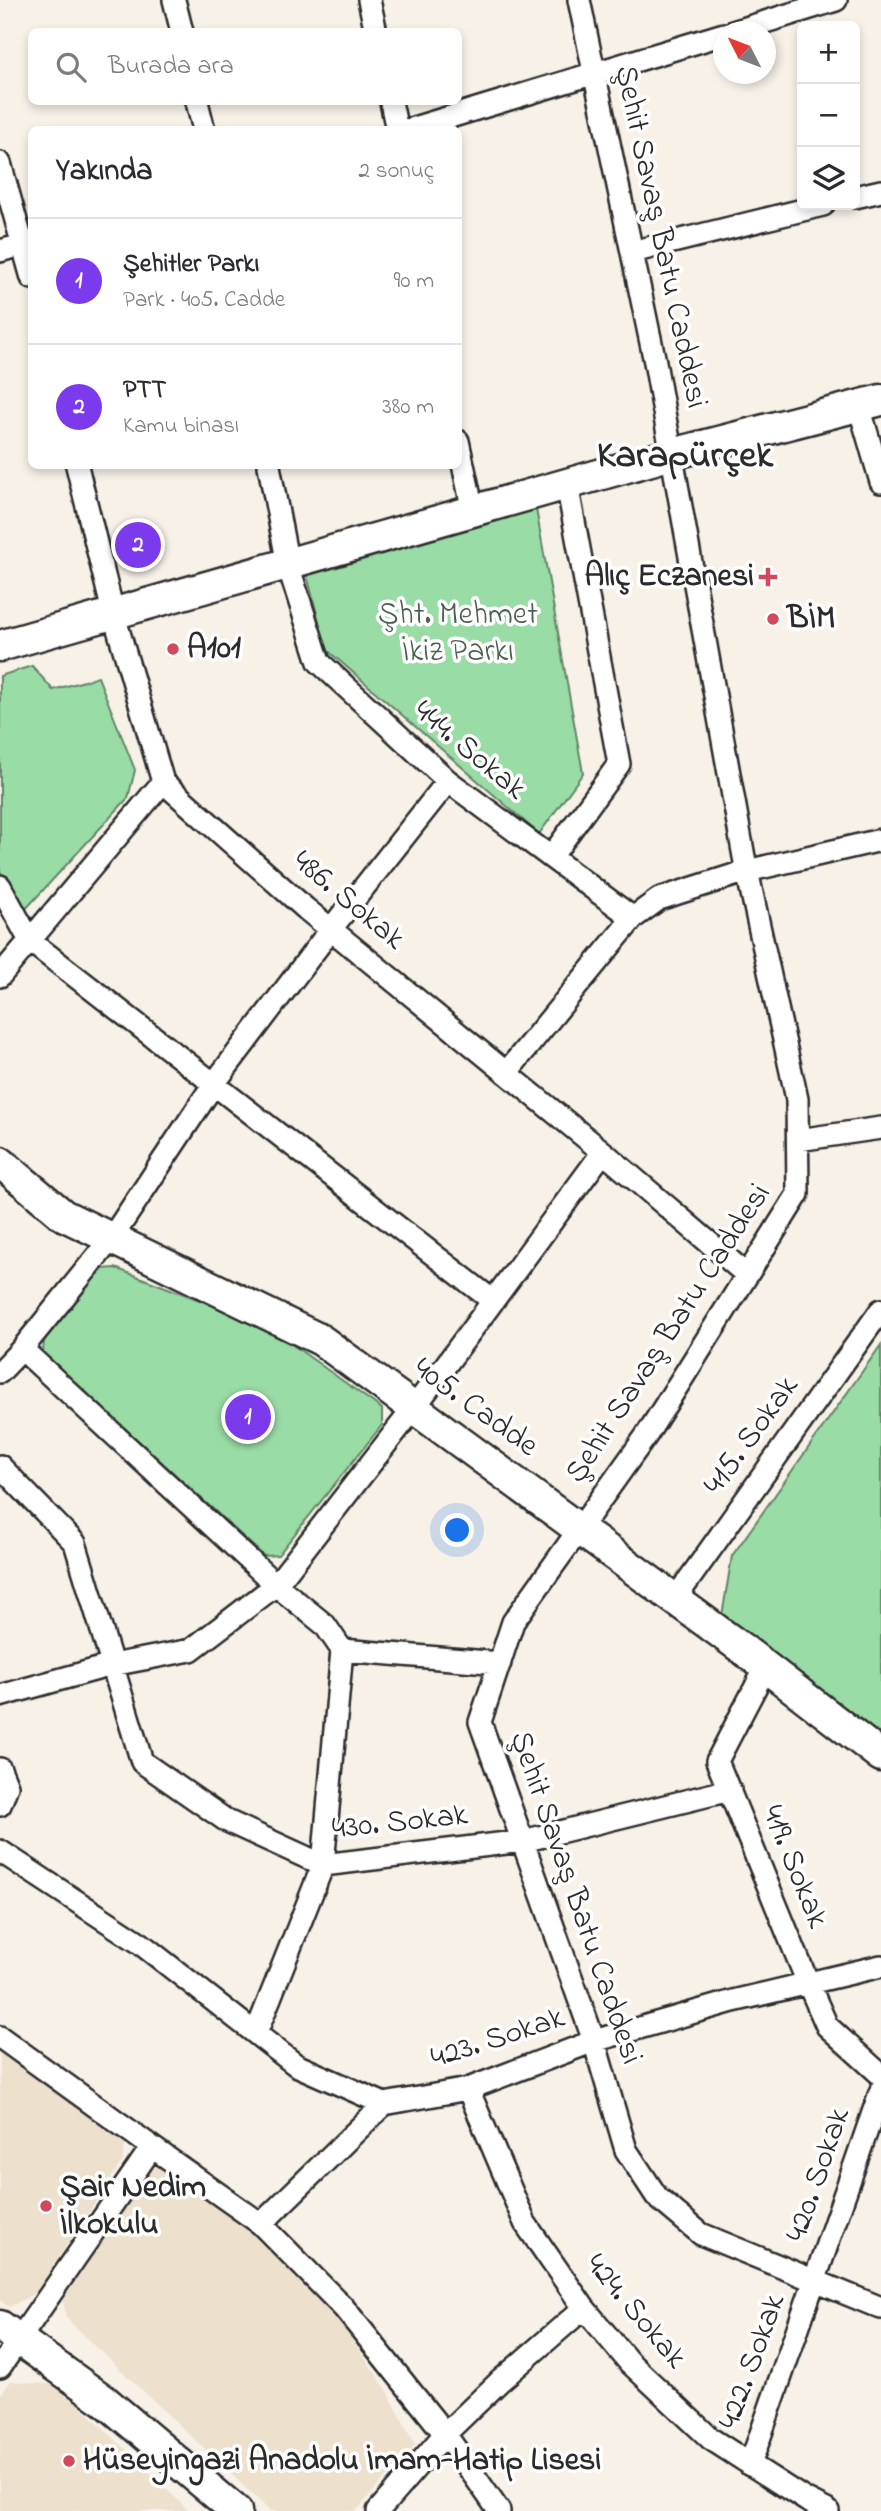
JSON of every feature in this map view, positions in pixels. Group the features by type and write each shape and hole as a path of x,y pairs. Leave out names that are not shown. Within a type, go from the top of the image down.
{"street":[{"path":"174,0 181,28"},
{"path":"369,0 375,28"},
{"name":"Şehit Savaş Batu Caddesi","path":"579,0 672,454 747,871 797,1099 799,1194 646,1436 513,1622 480,1722 594,2041 626,2150 657,2197 701,2234 881,2308"},
{"path":"768,21 836,0"},
{"path":"420,126 713,37"},
{"path":"198,105 203,126"},
{"path":"392,105 396,126"},
{"path":"0,163 27,243 0,251"},
{"path":"860,196 881,191"},
{"path":"632,252 804,210"},
{"path":"0,646 672,454 870,403 881,482"},
{"path":"462,461 472,511"},
{"path":"0,976 163,782 113,612 78,469"},
{"name":"444. Sokak","path":"271,469 288,565 319,662 448,780 633,918"},
{"path":"551,857 618,764 567,484"},
{"path":"0,1372 22,1349 111,1238 213,1085 448,780"},
{"name":"486. Sokak","path":"163,782 331,929 603,1152 747,1275"},
{"path":"506,1073 633,918 659,899 747,871 881,840"},
{"path":"0,886 30,941 493,1301"},
{"path":"798,1140 881,1128"},
{"path":"0,1696 111,1665 191,1650 276,1585 414,1408 603,1152"},
{"name":"405. Cadde","path":"0,1162 63,1215 321,1340 580,1528 881,1756"},
{"name":"415. Sokak","path":"675,1599 881,1310"},
{"path":"22,1349 276,1585 325,1625 342,1650 323,1865 256,2033"},
{"name":"430. Sokak","path":"0,1466 75,1543 142,1762 226,1821 323,1865 523,1841 730,1790"},
{"path":"342,1650 500,1663"},
{"name":"419. Sokak","path":"766,1667 717,1760 828,2026 881,2075"},
{"path":"0,1769 7,1786 0,1805"},
{"path":"4,1861 140,1943 296,2065 384,2104 261,2224"},
{"name":"423. Sokak","path":"384,2104 468,2089 594,2041 733,2001 881,1966"},
{"path":"0,2037 261,2224 344,2308 445,2434 499,2511"},
{"name":"424. Sokak","path":"468,2089 525,2223 584,2308 629,2362 711,2439 806,2500 828,2511"},
{"name":"420. Sokak","path":"816,2281 881,2090"},
{"path":"0,2367 9,2332 152,2147"},
{"name":"422. Sokak","path":"750,2465 816,2281"},
{"path":"378,2511 445,2434 500,2381 584,2308"},
{"path":"9,2332 105,2401 236,2511"}],"shaded area":[{"name":"Şair Nedim İlkokulu","path":"0,2050 125,2144 122,2162 35,2293 9,2307 0,2300"},
{"path":"159,2166 167,2167 277,2247 328,2306 387,2390 415,2445 356,2511 270,2511 66,2318 63,2300 151,2171"},
{"name":"Hüseyingazi Anadolu İmam-Hatip Lisesi","path":"10,2381 57,2385 189,2511 0,2511 0,2396"}],"green space":[{"name":"Şht. Mehmet İkiz Parkı","path":"536,509 583,773 539,834 326,649 307,575"},
{"path":"32,666 53,690 98,677 135,770 128,798 22,913 0,871 0,676"},
{"path":"115,1268 234,1313 290,1343 382,1409 382,1425 278,1555 264,1556 43,1353 45,1330 103,1269"},
{"path":"881,1345 881,1738 722,1616 732,1556"}],"place":[{"name":"PTT","path":"138,545"},
{"name":"Alıç Eczanesi","path":"768,577"},
{"name":"BİM","path":"773,619"},
{"name":"A101","path":"173,649"},
{"name":"Şehitler Parkı","path":"248,1417"},
{"name":"Şair Nedim İlkokulu","path":"46,2206"},
{"name":"Hüseyingazi Anadolu İmam-Hatip Lisesi","path":"69,2461"}],"district":[{"name":"Karapürçek","path":"685,457"}]}
